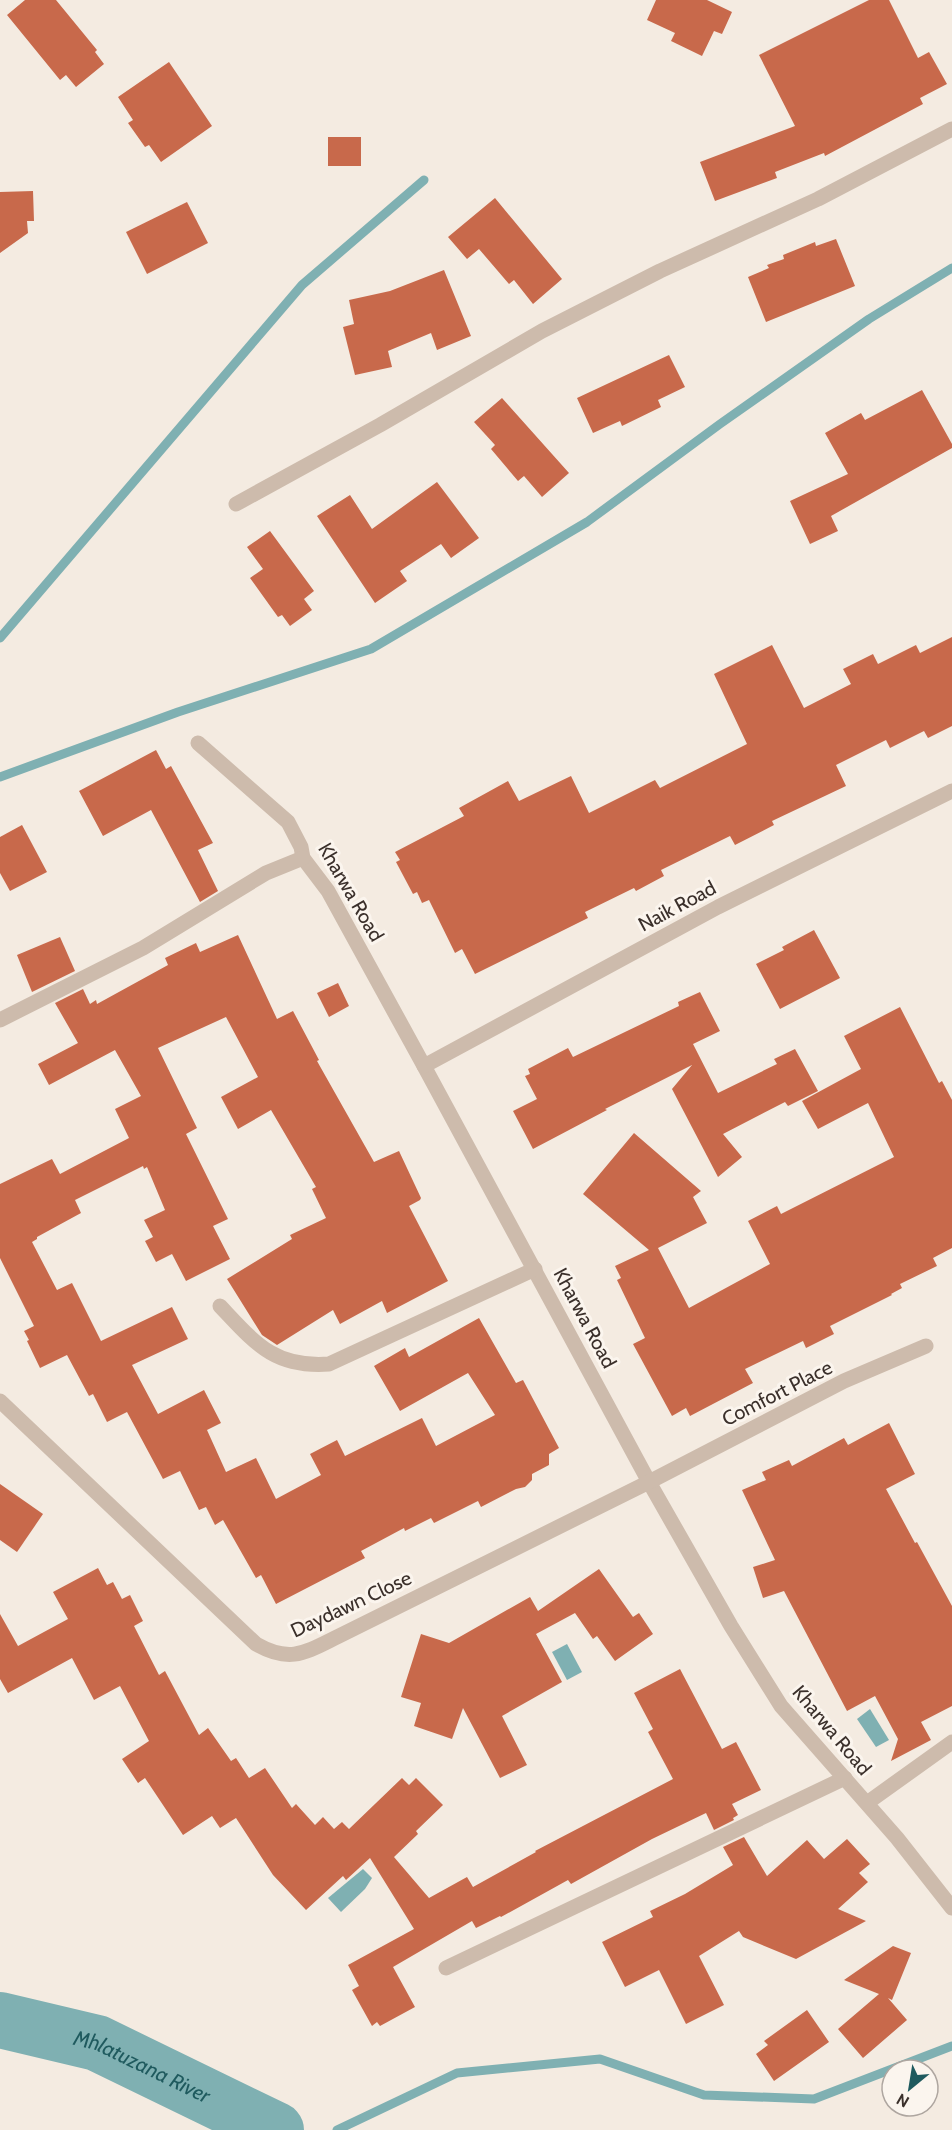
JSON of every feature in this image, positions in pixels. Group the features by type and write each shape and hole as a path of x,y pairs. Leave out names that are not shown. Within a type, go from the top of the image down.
{"street":[{"path":"236,504 380,425 542,331 660,271 818,199 952,129"},
{"name":"Kharwa Road","path":"198,743 288,822 301,847 303,858 328,891 650,1482 731,1626 781,1706 897,1838 952,1908"},
{"name":"Naik Road","path":"424,1066 718,907 952,791"},
{"path":"0,1020 143,948 266,873 303,858"},
{"path":"220,1306 264,1349 281,1359 308,1365 328,1364 535,1269"},
{"name":"Comfort Place","path":"650,1482 844,1381 926,1346"},
{"name":"Daydawn Close","path":"0,1401 256,1644 272,1653 288,1655 311,1650 650,1482"},
{"path":"867,1803 952,1742"},
{"path":"446,1968 845,1778"}],"water":[{"path":"567,1644 582,1672 567,1680 552,1652"},
{"path":"870,1709 889,1740 876,1747 857,1719"},
{"path":"363,1869 372,1878 365,1889 341,1912 328,1898"}],"building":[{"path":"25,0 56,0 97,50 95,52 104,64 76,87 66,75 60,80 7,15"},
{"path":"656,0 707,0 732,12 722,34 714,31 702,56 671,41 675,33 647,20"},
{"path":"869,0 889,0 918,58 929,52 947,84 920,98 923,104 825,156 824,153 775,172 777,178 715,201 700,162 795,126 759,55"},
{"path":"169,62 212,126 161,162 149,145 145,147 128,123 133,120 118,97"},
{"path":"328,137 361,137 361,166 328,166"},
{"path":"33,191 34,221 27,221 28,233 0,253 0,192"},
{"path":"495,198 562,279 533,304 514,280 509,284 479,249 467,259 448,237"},
{"path":"187,202 208,243 147,274 126,232"},
{"path":"836,239 855,286 766,322 748,277 769,268 767,265 784,259 783,255 815,242 816,246"},
{"path":"444,270 471,336 437,350 431,333 388,351 392,367 355,375 343,327 354,324 349,300 390,291"},
{"path":"669,355 685,387 658,400 661,407 622,426 620,421 593,433 577,398"},
{"path":"922,390 952,444 952,448 831,516 838,531 810,544 790,501 848,474 825,433 861,413 865,420"},
{"path":"502,398 569,473 542,497 524,476 518,481 491,449 495,445 474,422"},
{"path":"437,482 479,538 451,558 441,544 400,571 407,581 375,603 317,516 350,495 372,529"},
{"path":"270,531 314,591 304,599 312,610 290,626 282,615 278,617 250,578 263,569 247,547"},
{"path":"952,637 952,726 928,738 924,731 890,748 886,740 836,765 846,786 772,821 774,825 735,845 730,836 661,870 664,876 636,891 634,888 585,912 588,918 475,974 462,949 455,953 429,900 422,903 417,892 413,894 396,862 400,860 395,852 464,816 459,808 508,781 519,801 571,776 589,813 655,780 660,788 747,744 714,674 772,645 804,708 851,684 843,669 873,654 878,664 916,645 920,653"},
{"path":"156,750 166,769 171,766 213,843 198,850 218,891 200,902 151,810 103,836 79,791"},
{"path":"22,825 47,872 10,891 0,873 0,837"},
{"path":"814,930 840,978 780,1009 756,964 784,950 782,947"},
{"path":"238,935 277,1019 293,1011 319,1060 317,1061 374,1162 399,1151 421,1198 409,1206 448,1281 387,1313 382,1301 340,1324 333,1310 277,1345 262,1335 227,1279 292,1239 290,1235 326,1218 312,1189 316,1187 271,1110 238,1129 221,1097 258,1077 226,1017 158,1048 197,1128 186,1134 228,1219 213,1226 230,1259 186,1281 172,1254 156,1262 145,1241 153,1237 144,1220 165,1210 147,1167 144,1169 143,1166 75,1200 81,1213 32,1242 57,1290 72,1283 101,1341 172,1307 188,1339 132,1365 158,1414 204,1390 221,1423 207,1430 226,1472 256,1458 276,1499 321,1475 310,1454 337,1440 345,1456 422,1418 436,1446 495,1415 468,1373 400,1411 374,1366 405,1348 409,1357 479,1318 516,1383 523,1380 559,1448 549,1454 549,1465 532,1474 532,1480 525,1487 516,1489 481,1507 478,1501 434,1523 431,1518 405,1531 404,1528 361,1551 365,1558 276,1604 261,1575 256,1578 223,1520 215,1525 206,1507 199,1510 180,1471 163,1479 127,1412 107,1422 93,1394 89,1396 67,1355 40,1368 24,1331 34,1326 0,1258 0,1184 52,1159 60,1174 129,1138 115,1109 141,1096 115,1050 49,1085 38,1064 78,1043 55,1003 83,989 90,1004 96,1000 97,1004 168,965 165,958 196,943 200,952"},
{"path":"60,937 75,971 32,992 17,955"},
{"path":"338,983 349,1006 329,1017 317,993"},
{"path":"700,992 720,1031 693,1044 718,1093 777,1064 774,1059 795,1049 818,1091 788,1106 785,1102 723,1134 742,1157 718,1177 672,1089 692,1065 533,1149 513,1111 537,1099 525,1076 530,1074 528,1069 568,1048 573,1057 679,1006 678,1002"},
{"path":"900,1007 939,1083 942,1081 952,1100 952,1248 933,1258 937,1266 900,1284 902,1288 892,1295 830,1326 834,1334 806,1348 803,1341 745,1369 753,1383 690,1416 686,1408 672,1416 633,1344 645,1338 617,1280 621,1278 615,1266 649,1250 583,1194 634,1133 701,1191 693,1197 707,1223 658,1248 689,1308 770,1264 748,1221 777,1206 781,1214 894,1157 868,1103 818,1129 802,1101 861,1069 844,1036"},
{"path":"889,1423 915,1474 886,1489 952,1606 952,1706 921,1722 931,1740 891,1761 898,1739 875,1696 847,1711 784,1591 763,1598 753,1567 775,1560 742,1490 766,1480 762,1472 789,1460 792,1466 844,1438 848,1445"},
{"path":"0,1484 43,1514 17,1552 0,1540"},
{"path":"98,1568 107,1585 113,1582 122,1599 130,1595 143,1621 134,1626 159,1675 165,1671 199,1735 208,1728 231,1761 236,1758 249,1778 265,1768 292,1808 296,1804 315,1825 323,1817 334,1829 342,1822 349,1829 402,1778 409,1785 416,1778 443,1805 416,1831 418,1834 394,1857 429,1898 467,1877 473,1887 535,1851 673,1779 648,1732 653,1729 634,1693 680,1669 722,1749 736,1742 761,1790 732,1804 738,1815 733,1818 734,1820 714,1830 706,1813 652,1839 571,1884 568,1880 501,1917 476,1928 472,1921 393,1967 415,2007 380,2026 377,2022 372,2026 352,1990 359,1986 348,1965 414,1929 370,1858 346,1880 343,1876 306,1910 273,1875 236,1818 220,1828 212,1816 183,1835 145,1778 138,1783 122,1759 149,1741 120,1686 94,1700 72,1658 8,1693 0,1679 0,1614 18,1646 68,1619 53,1592"},
{"path":"599,1569 633,1617 639,1613 653,1634 615,1661 597,1636 593,1639 575,1613 536,1634 562,1682 502,1716 527,1765 500,1778 463,1708 452,1739 414,1726 421,1703 401,1697 421,1634 449,1643 530,1597 538,1611"},
{"path":"744,1837 767,1876 807,1840 824,1859 847,1839 870,1864 859,1873 868,1882 838,1909 866,1921 796,1959 743,1937 739,1931 699,1956 724,2005 686,2024 659,1970 625,1987 602,1942 653,1917 650,1911 685,1894 733,1865 723,1847"},
{"path":"893,1946 911,1953 892,2000 888,1998 907,2020 863,2058 838,2029 879,1994 844,1980"},
{"path":"807,2010 829,2042 774,2081 756,2054 768,2045 764,2041"}],"waterway":[{"path":"0,638 302,285 424,180"},
{"path":"0,777 178,712 371,649 587,522 720,424 869,319 952,268"},
{"name":"Mhlatuzana River","path":"0,2020 97,2043 276,2130"},
{"path":"337,2130 457,2073 600,2059 704,2095 814,2099 952,2046"}]}
